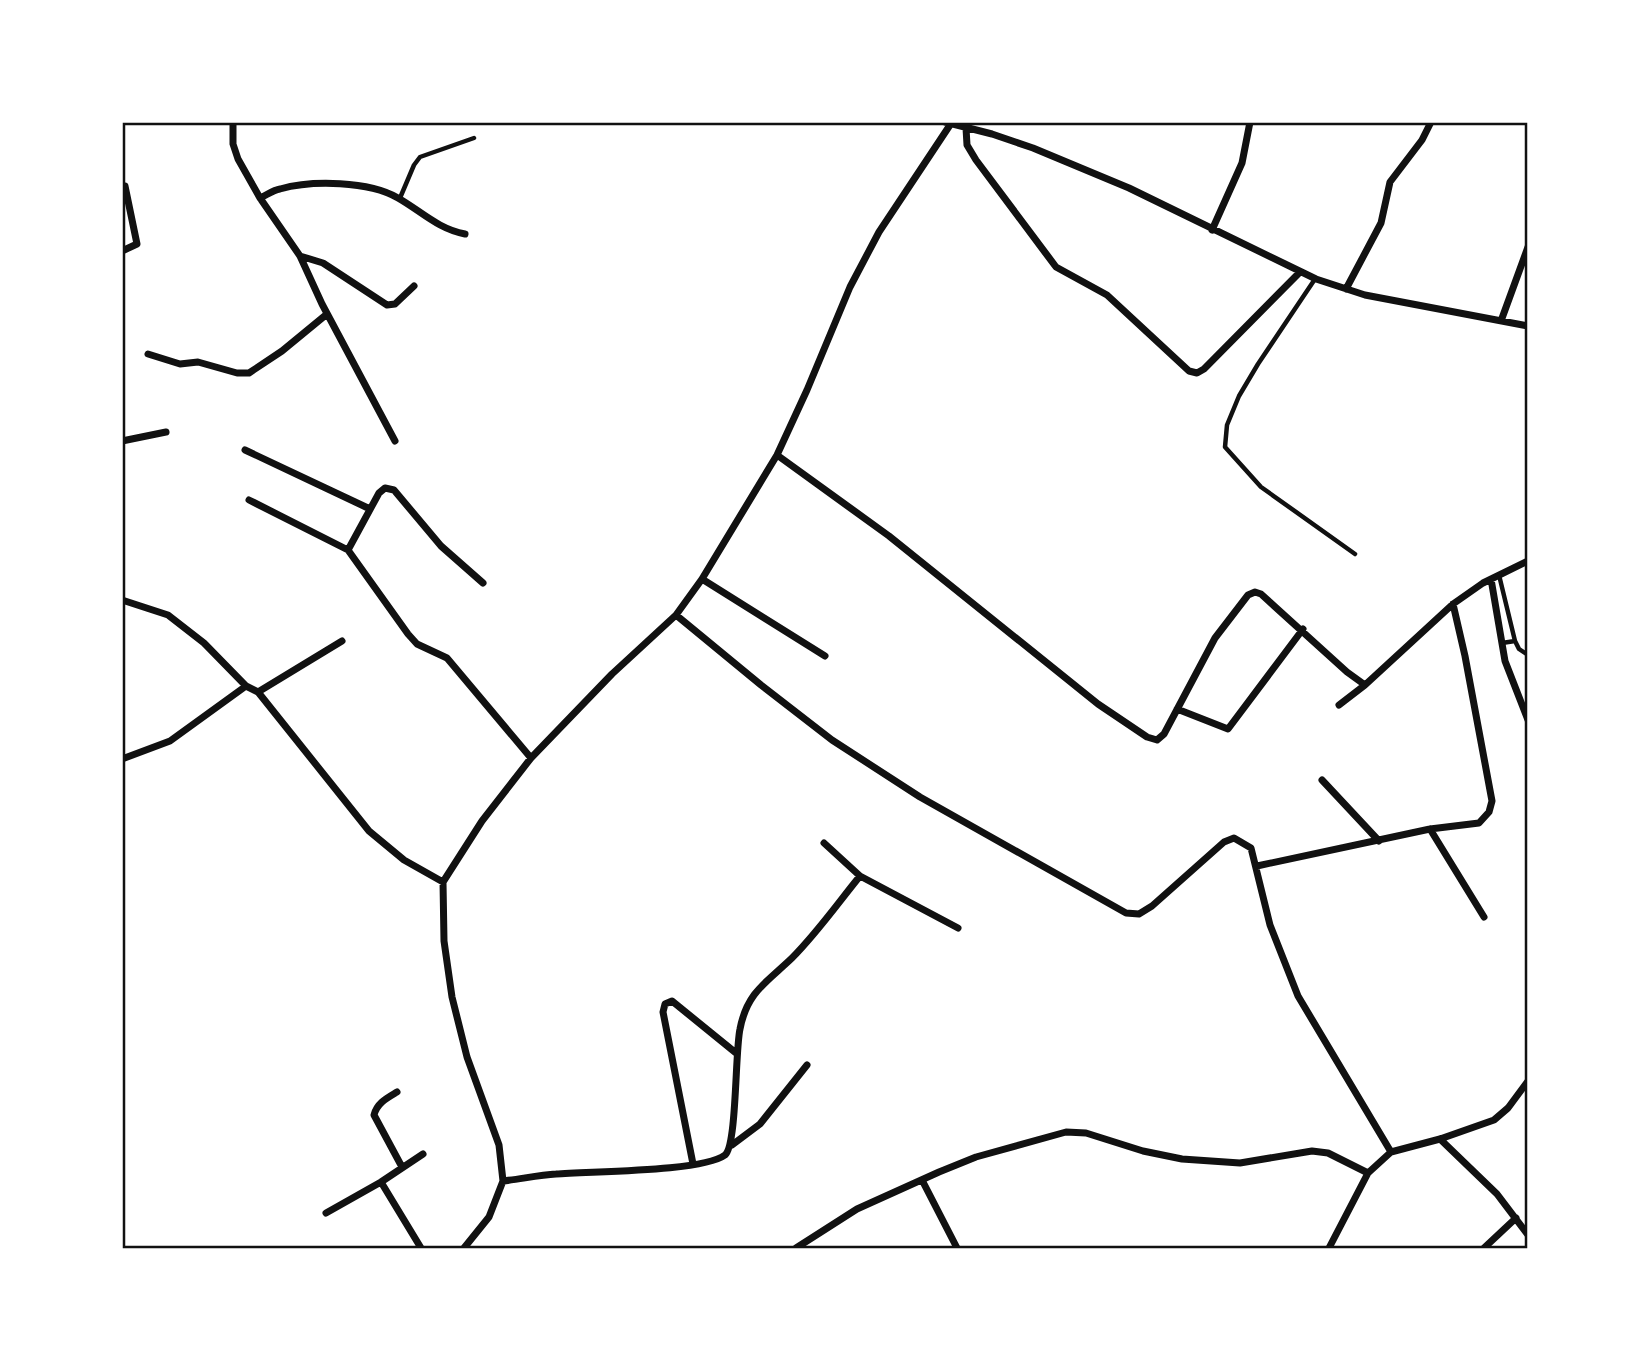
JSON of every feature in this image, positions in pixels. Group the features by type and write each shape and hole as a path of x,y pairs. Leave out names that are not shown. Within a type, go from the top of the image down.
{"street":[{"path":"233,122 233,144 238,159 260,198 300,256 327,314 395,441"},
{"path":"1212,230 1242,163 1250,122"},
{"path":"1346,289 1381,223 1390,183 1422,140 1431,122"},
{"path":"464,1248 489,1217 503,1181 499,1145 467,1057 452,997 444,941 443,882 482,821 531,758 612,674 676,615 702,579 777,455 849,287 879,232 949,123 1032,148 1129,188 1316,279 1346,289 1528,326"},
{"path":"966,128 967,145 976,160 1056,267 1107,295 1189,372 1197,373 1204,369 1300,272"},
{"path":"260,198 278,189 308,184 364,187 385,191 450,231 465,234"},
{"path":"122,251 137,244 125,186"},
{"path":"1500,321 1528,247"},
{"path":"300,256 323,263 387,305 395,303 414,286"},
{"path":"148,354 180,365 198,362 237,373 249,373 282,351 327,314"},
{"path":"122,441 166,432"},
{"path":"245,450 370,509"},
{"path":"777,455 889,536 1098,704 1147,737 1157,740 1164,734 1215,638 1248,595 1255,592 1303,629 1365,685"},
{"path":"348,550 379,493 386,488 394,490 442,546 483,583"},
{"path":"249,500 348,550 408,634 417,643 447,658 531,758"},
{"path":"1339,705 1365,685 1453,604 1491,579 1528,561"},
{"path":"702,579 825,656"},
{"path":"1491,579 1505,661 1528,720"},
{"path":"122,600 168,615 204,643 246,686 258,692 369,831 404,860 443,882"},
{"path":"1257,866 1380,842 1430,829 1479,823 1489,812 1492,802 1453,604"},
{"path":"676,615 832,740 920,796 1126,913 1139,914 1152,906 1224,842 1234,838 1251,848 1270,925 1298,996 1391,1152"},
{"path":"1177,709 1228,729 1303,629"},
{"path":"258,692 342,641"},
{"path":"122,759 170,740 246,686"},
{"path":"1322,780 1380,842"},
{"path":"1430,829 1484,916"},
{"path":"824,844 860,876 958,928"},
{"path":"503,1181 554,1174 693,1164 728,1153 732,1145 736,1053 745,1010 754,993 791,958 860,876"},
{"path":"693,1164 663,1012 665,1004 672,1001 736,1053"},
{"path":"732,1145 760,1124 807,1065"},
{"path":"1329,1248 1368,1173 1391,1152 1440,1139 1494,1120 1513,1103 1528,1081"},
{"path":"397,1092 375,1109 374,1115 402,1167"},
{"path":"796,1248 857,1209 922,1180 976,1157 1066,1132 1086,1133 1143,1152 1182,1159 1240,1163 1312,1151 1328,1153 1368,1173"},
{"path":"1440,1139 1497,1194 1528,1236"},
{"path":"326,1213 423,1154"},
{"path":"922,1180 957,1248"},
{"path":"381,1182 421,1248"},
{"path":"1484,1248 1516,1218"}],"lane":[{"path":"400,199 420,157 474,138"},
{"path":"1316,279 1239,396 1227,425 1225,447 1261,487 1354,554"},
{"path":"1499,575 1515,641 1520,649 1528,654"},
{"path":"1502,643 1515,641"}]}
